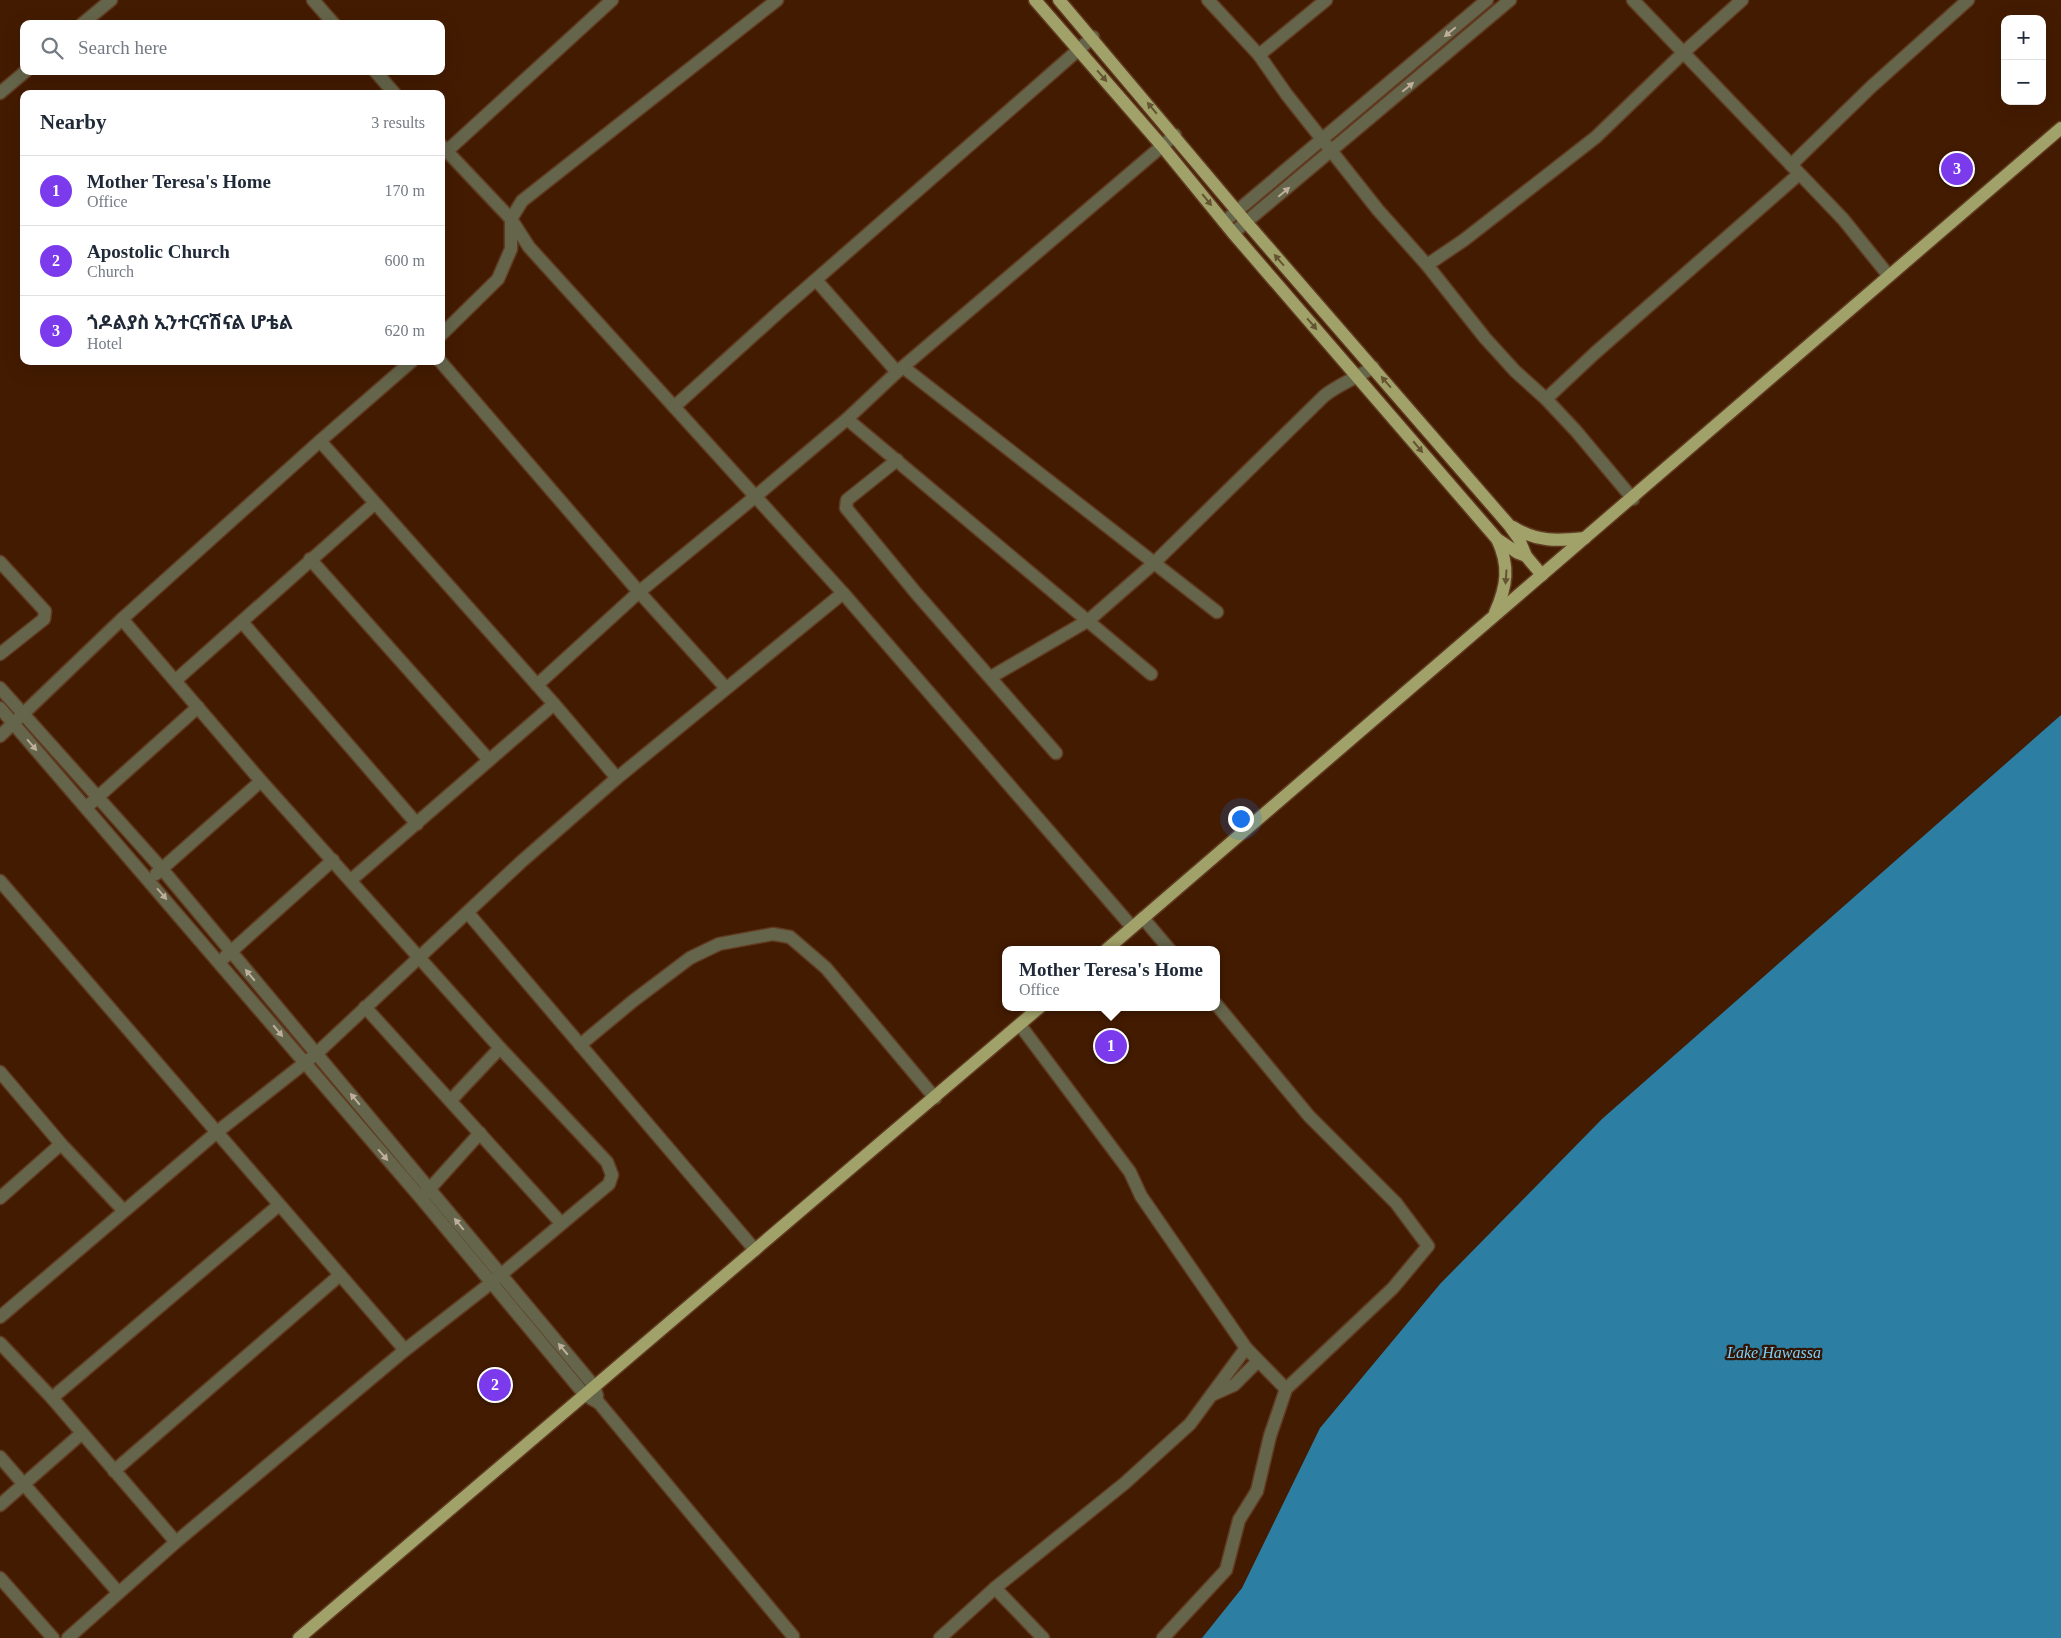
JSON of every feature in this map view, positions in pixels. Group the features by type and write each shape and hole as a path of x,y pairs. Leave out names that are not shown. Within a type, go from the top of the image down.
{"main road":[{"path":"1035,0 1079,49 1233,233 1497,539 1526,556"},
{"path":"1060,0 1093,37 1247,223 1509,525 1519,539 1526,556 1542,575"},
{"path":"1111,946 1584,538 1633,499 2061,128"},
{"path":"1467,504 1481,492"},
{"path":"1509,525 1529,536 1548,541 1584,538"},
{"path":"1494,615 1504,593 1507,577 1506,562 1497,539"},
{"path":"299,1638 1036,1011"}],"street":[{"path":"87,20 110,0"},
{"path":"314,0 331,20"},
{"path":"445,147 612,0"},
{"path":"445,331 498,278 511,249 511,219 522,201 777,0"},
{"path":"1208,0 1260,55 1287,95 1322,140 1378,210 1427,265 1491,345 1515,371 1546,399 1608,467 1633,499"},
{"path":"1260,55 1326,0"},
{"path":"1224,222 1487,0"},
{"path":"1233,233 1332,152 1510,0"},
{"path":"1633,0 1843,219 1889,276"},
{"path":"1427,265 1464,240 1596,137 1683,53 1742,0"},
{"path":"1546,399 1795,170 1872,87 1968,0"},
{"path":"674,407 1093,37"},
{"path":"0,93 21,75"},
{"path":"378,75 392,90"},
{"path":"537,685 639,592 756,496 847,418 900,369 1175,135"},
{"path":"445,149 511,219 529,247 843,593 1132,927"},
{"path":"816,280 900,369 1217,612"},
{"path":"0,736 56,680 122,619 407,365"},
{"path":"443,365 639,592 725,688"},
{"path":"991,677 1089,620 1153,564 1324,396 1341,383 1359,377 1373,367"},
{"path":"847,418 1152,674"},
{"path":"320,441 374,504 554,704 617,778"},
{"path":"897,460 847,500 846,508 916,593 1056,753"},
{"path":"176,680 374,504"},
{"path":"310,559 489,760"},
{"path":"0,562 45,611 44,619 0,654"},
{"path":"0,1317 217,1132 316,1054 617,778 843,593"},
{"path":"68,1638 176,1542 405,1350 496,1279 609,1184 612,1175 611,1169 261,781 122,619"},
{"path":"242,622 417,824"},
{"path":"0,688 19,719 86,808 219,961 304,1064 421,1198 496,1279 793,1636"},
{"path":"351,880 554,704"},
{"path":"86,808 198,707"},
{"path":"0,708 19,719 96,798 162,870 431,1189 496,1279"},
{"path":"149,880 261,781"},
{"path":"219,961 333,860"},
{"path":"0,881 405,1350"},
{"path":"468,913 754,1250"},
{"path":"1143,918 1167,946"},
{"path":"580,1045 633,1000 690,958 719,944 773,934 790,937 826,968 935,1098"},
{"path":"366,1007 561,1223"},
{"path":"1163,1638 1226,1570 1239,1520 1257,1491 1270,1436 1286,1389 1393,1288 1428,1246 1396,1203 1309,1116 1220,1009"},
{"path":"1020,1025 1130,1172 1141,1196 1246,1348 1286,1389"},
{"path":"451,1100 500,1048"},
{"path":"0,1072 61,1144 124,1211"},
{"path":"421,1198 480,1133"},
{"path":"0,1198 61,1144"},
{"path":"52,1398 279,1205"},
{"path":"114,1472 340,1276"},
{"path":"0,1343 52,1398 81,1434 176,1542"},
{"path":"940,1638 995,1588 1165,1448 1190,1424 1214,1394 1246,1348"},
{"path":"1214,1394 1234,1385 1258,1361"},
{"path":"0,1505 81,1434"},
{"path":"0,1457 118,1592"},
{"path":"0,1578 53,1638"},
{"path":"995,1588 1043,1638"}],"water":[{"name":"Lake Hawassa","path":"2061,715 2061,1638 1202,1638 1242,1588 1320,1428 1440,1284 1602,1119"}],"place":[{"name":"ጎዶልያስ ኢንተርናሽናል ሆቴል","path":"1957,169"},
{"name":"Mother Teresa's Home","path":"1111,1046"},
{"name":"Apostolic Church","path":"495,1385"}]}
